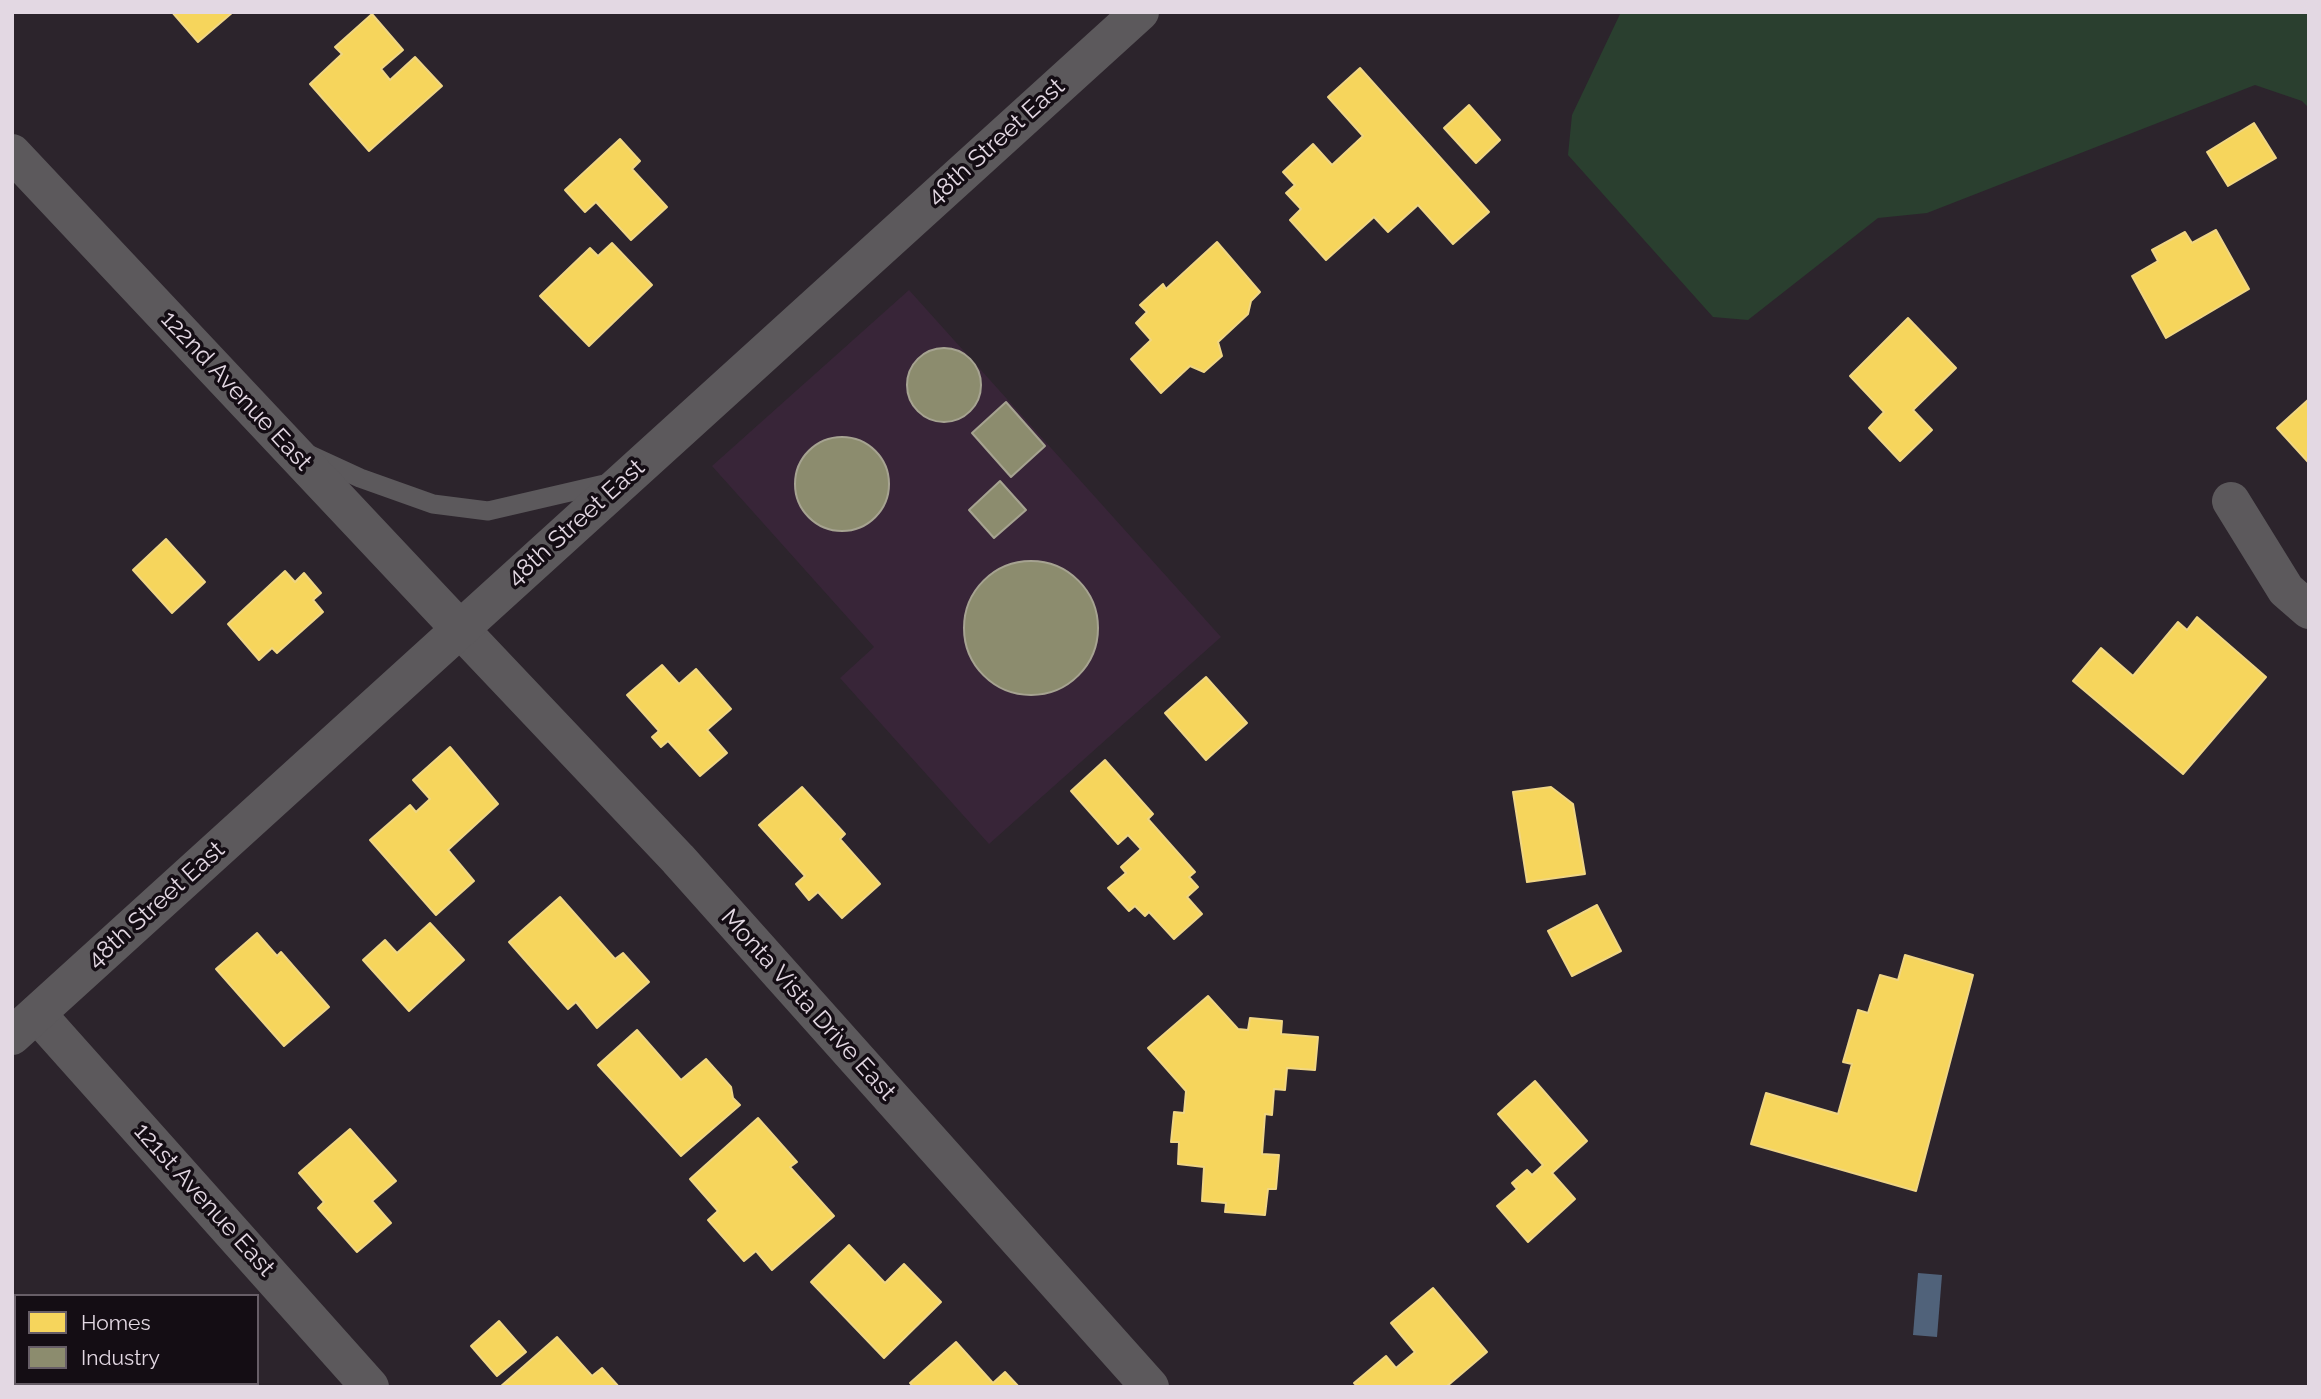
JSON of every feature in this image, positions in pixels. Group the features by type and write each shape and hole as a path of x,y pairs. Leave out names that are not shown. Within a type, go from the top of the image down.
{"street":[{"name":"48th Street East","path":"24,1025 1140,12"},
{"name":"122nd Avenue East","path":"12,153 460,629"},
{"path":"2231,501 2286,590 2309,610"},
{"name":"Monta Vista Drive East","path":"460,629 678,859 1150,1387"},
{"name":"121st Avenue East","path":"24,1025 370,1387"}],"lane":[{"path":"286,444 360,478 433,504 488,511 624,479"}],"shaded area":[{"path":"909,290 1221,637 989,844 840,678 874,647 712,466"}],"green space":[{"path":"1621,12 2309,12 2309,108 2302,101 2255,85 1927,213 1878,218 1748,320 1713,317 1568,155 1572,115"}],"water":[{"path":"1918,1273 1942,1275 1937,1337 1913,1335"}],"building: Homes":[{"path":"172,12 233,12 198,42"},
{"path":"372,14 403,50 381,69 390,80 415,57 442,86 369,151 310,84 342,54 335,47"},
{"path":"1360,68 1489,212 1453,244 1418,205 1388,232 1374,217 1326,260 1290,220 1301,209 1286,193 1295,185 1283,172 1313,144 1332,165 1363,136 1328,97"},
{"path":"1469,105 1500,140 1476,163 1444,128"},
{"path":"2254,123 2276,158 2228,186 2207,152"},
{"path":"620,139 640,161 632,169 667,207 631,240 596,202 585,212 565,190"},
{"path":"2216,230 2249,289 2166,338 2132,276 2158,261 2152,250 2185,232 2192,243"},
{"path":"1217,242 1260,292 1251,301 1248,314 1218,342 1222,356 1204,372 1190,366 1161,393 1131,359 1151,340 1136,323 1147,312 1140,305 1163,284 1166,289"},
{"path":"612,243 652,285 589,346 540,296 590,248 598,256"},
{"path":"1908,318 1956,368 1913,410 1932,430 1900,461 1869,428 1884,412 1850,376"},
{"path":"2309,399 2309,461 2308,462 2277,428"},
{"path":"166,539 205,582 172,613 133,570"},
{"path":"285,571 295,582 304,573 321,593 313,600 323,612 277,653 272,648 259,660 228,624"},
{"path":"2197,617 2266,677 2183,774 2073,681 2101,648 2133,676 2178,622 2187,630"},
{"path":"662,665 679,684 696,669 731,709 707,730 727,753 700,776 668,741 661,747 652,737 659,731 627,695"},
{"path":"1206,677 1247,723 1206,760 1165,713"},
{"path":"450,747 498,804 448,850 474,881 436,915 370,840 410,805 416,812 430,799 413,780"},
{"path":"1105,760 1153,814 1148,819 1195,872 1189,877 1198,887 1187,897 1202,914 1174,939 1149,912 1145,916 1135,906 1129,911 1108,888 1126,873 1121,867 1141,849 1128,835 1118,844 1071,791"},
{"path":"802,787 845,834 840,839 880,884 842,918 818,892 809,900 796,884 805,876 759,825"},
{"path":"1551,787 1573,804 1585,874 1527,882 1513,792"},
{"path":"560,897 615,959 623,953 649,982 597,1028 576,1002 568,1009 509,942"},
{"path":"1597,905 1621,951 1572,976 1548,931"},
{"path":"430,923 464,960 409,1011 363,960 385,940 397,953"},
{"path":"257,933 277,956 281,952 329,1007 284,1046 216,969"},
{"path":"1905,955 1973,975 1916,1191 1751,1144 1766,1093 1838,1114 1852,1064 1843,1062 1858,1010 1868,1013 1880,975 1898,980"},
{"path":"1208,996 1238,1029 1248,1030 1250,1018 1282,1021 1281,1034 1318,1037 1315,1070 1287,1068 1285,1090 1274,1089 1272,1115 1265,1114 1262,1154 1279,1155 1276,1189 1268,1189 1265,1215 1225,1212 1226,1203 1202,1201 1204,1167 1178,1164 1179,1142 1171,1142 1174,1112 1184,1113 1186,1091 1148,1048"},
{"path":"637,1030 681,1080 706,1059 731,1087 733,1098 740,1105 681,1156 598,1065"},
{"path":"1535,1081 1587,1141 1552,1173 1575,1199 1528,1242 1497,1206 1517,1189 1512,1183 1527,1170 1532,1175 1543,1165 1498,1114"},
{"path":"758,1118 797,1162 790,1167 834,1216 772,1270 756,1251 744,1261 708,1220 718,1211 690,1179"},
{"path":"350,1129 396,1181 372,1201 391,1223 357,1252 318,1208 324,1202 299,1173"},
{"path":"849,1245 885,1283 904,1264 941,1302 884,1358 811,1282"},
{"path":"1433,1288 1487,1352 1446,1387 1358,1387 1354,1383 1386,1356 1396,1368 1415,1352 1391,1323"},
{"path":"499,1321 526,1352 497,1376 471,1346"},
{"path":"557,1337 592,1376 602,1368 619,1387 500,1387"},
{"path":"956,1342 993,1383 1005,1372 1019,1387 913,1387 910,1383"},
{"path":"104,1385 196,1385 195,1387 103,1387"}],"building: Industry":[{"path":"944,348 958,351 970,359 978,371 981,385 978,399 970,411 958,419 944,422 930,419 918,411 910,399 907,385 910,371 918,359 930,351"},
{"path":"1006,402 1045,446 1011,477 972,433"},
{"path":"842,437 860,440 875,451 886,466 889,484 886,502 875,517 860,528 842,531 824,528 809,517 798,502 795,484 798,466 809,451 824,440"},
{"path":"1000,481 1026,510 994,538 969,510"},
{"path":"1031,561 1057,566 1078,581 1093,602 1098,628 1093,654 1078,675 1057,690 1031,695 1005,690 984,675 969,654 964,628 969,602 984,581 1005,566"}]}
